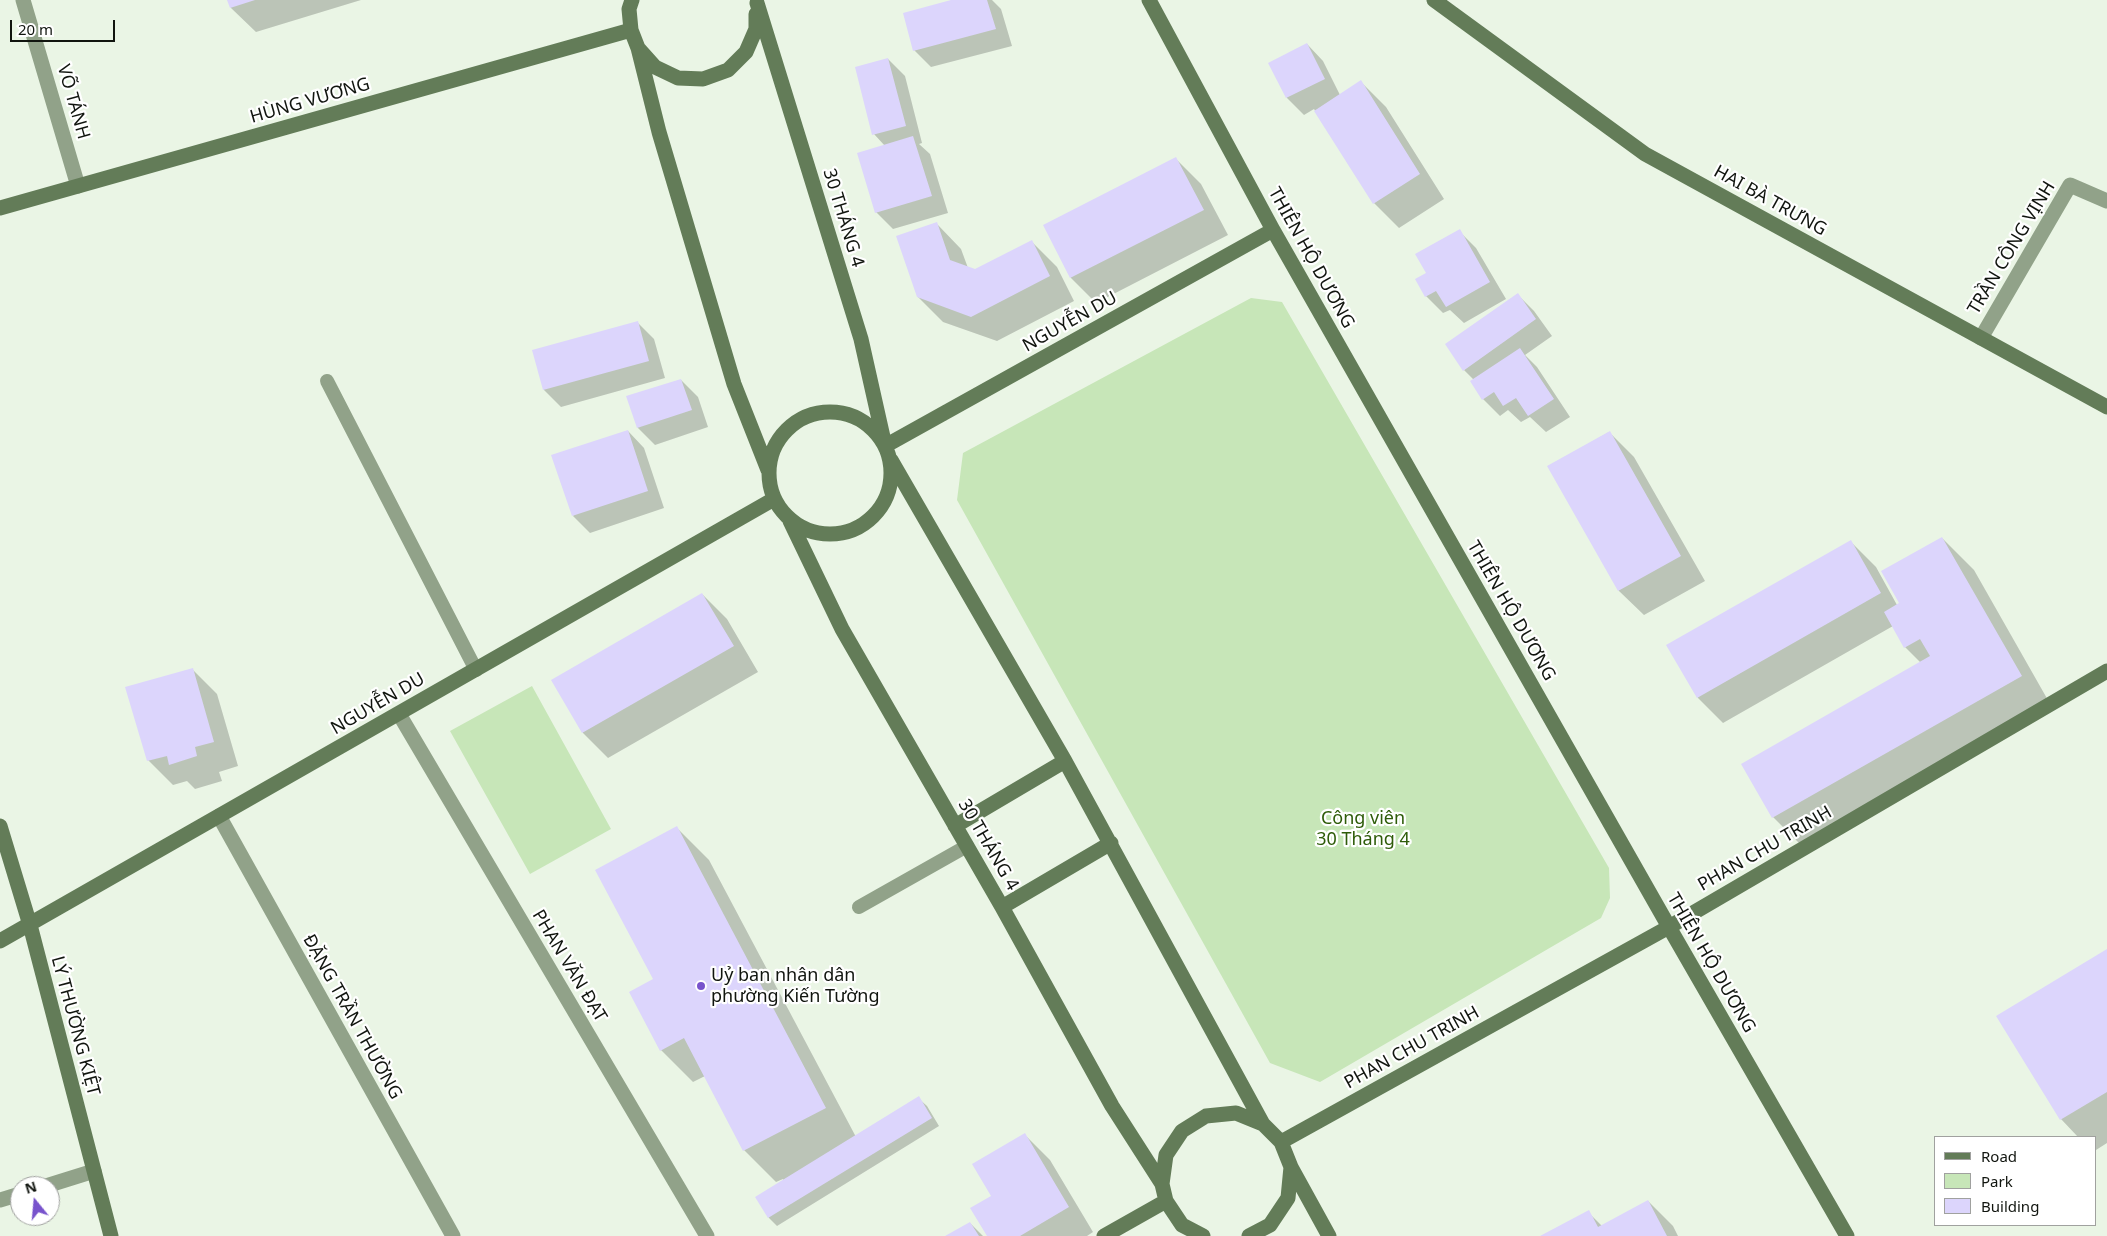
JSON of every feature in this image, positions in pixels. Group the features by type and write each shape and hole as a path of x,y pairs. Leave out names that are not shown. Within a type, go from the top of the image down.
{"street":[{"name":"VÕ TÁNH","path":"23,0 78,186"},
{"name":"THIÊN HỘ DƯƠNG","path":"1149,0 1273,230 1847,1236"},
{"name":"HAI BÀ TRƯNG","path":"1434,0 1645,154 2107,407"},
{"path":"629,3 631,30 638,48 655,68 678,78 704,79 728,70 746,52 756,29 756,2"},
{"name":"30 THÁNG 4","path":"756,2 862,339 888,453 890,486 880,509 862,526 838,534 821,533 813,532 790,521"},
{"name":"HÙNG VƯƠNG","path":"0,208 631,30"},
{"name":"30 THÁNG 4","path":"638,48 659,132 734,384 768,470 774,499 790,521 842,629 1002,907 1112,1106 1162,1184 1166,1201 1185,1230 1203,1236"},
{"name":"TRẦN CÔNG VỊNH","path":"1981,338 2070,184 2107,200"},
{"name":"NGUYỄN DU","path":"888,453 1273,230"},
{"name":"30 THÁNG 4","path":"768,470 772,450 783,432 799,420 819,412 840,412 859,418 875,431 1065,760 1263,1124 1281,1142 1291,1167 1329,1236"},
{"name":"NGUYỄN DU","path":"0,941 774,499"},
{"name":"PHAN CHU TRINH","path":"1281,1142 1669,927 2107,671"},
{"name":"PHAN VĂN ĐẠT","path":"399,714 708,1236"},
{"path":"955,826 1065,760"},
{"name":"ĐẶNG TRẦN THƯỜNG","path":"219,816 453,1236"},
{"name":"LÝ THƯỜNG KIỆT","path":"0,826 30,925 111,1236"},
{"path":"1002,907 1111,843"},
{"name":"30 THÁNG 4","path":"1162,1184 1166,1155 1182,1131 1206,1116 1236,1113 1263,1124"},
{"name":"30 THÁNG 4","path":"1249,1236 1270,1224 1288,1198 1291,1167"},
{"path":"60,1182 94,1171"},
{"path":"1104,1236 1166,1201"}],"lane":[{"path":"327,381 476,670"},
{"path":"859,907 967,846"}],"green space":[{"name":"Công viên 30 Tháng 4","path":"1251,298 1282,302 1609,868 1610,898 1601,918 1320,1082 1270,1063 957,500 963,453"},
{"path":"532,686 611,829 530,874 450,731"}],"building":[{"path":"227,0 255,0 230,8"},
{"path":"951,0 987,0 996,29 913,51 903,13"},
{"path":"1307,43 1325,79 1286,98 1268,63"},
{"path":"888,58 906,126 872,135 855,67"},
{"path":"1361,80 1420,174 1373,204 1314,111"},
{"path":"913,136 932,196 875,213 857,153"},
{"path":"1176,157 1204,210 1070,278 1043,225"},
{"path":"937,222 950,260 975,269 1032,240 1050,276 971,317 917,297 896,236"},
{"path":"1460,229 1490,282 1446,307 1436,291 1425,297 1415,279 1426,273 1415,254"},
{"path":"1518,293 1536,319 1463,371 1445,344"},
{"path":"638,321 649,361 543,390 532,350"},
{"path":"1520,348 1554,399 1528,416 1516,398 1503,406 1494,392 1482,400 1470,381"},
{"path":"681,379 692,410 637,428 626,396"},
{"path":"628,430 648,491 572,516 551,455"},
{"path":"1610,431 1681,556 1618,591 1547,466"},
{"path":"1942,537 2022,676 1772,818 1741,764 1930,656 1920,639 1904,648 1884,612 1899,603 1881,571"},
{"path":"1851,540 1881,593 1697,698 1666,645"},
{"path":"702,593 734,646 582,733 551,680"},
{"path":"193,668 214,742 195,747 197,756 169,765 167,756 147,761 125,687"},
{"name":"Uỷ ban nhân dân phường Kiến Tường","path":"677,826 826,1108 743,1151 684,1038 660,1051 629,992 653,979 595,870"},
{"path":"2107,949 2107,1092 2060,1120 1996,1016"},
{"path":"919,1096 932,1118 768,1218 755,1197"},
{"path":"1025,1133 1069,1207 1020,1236 987,1236 970,1208 991,1196 972,1164"},
{"path":"1648,1200 1667,1236 1540,1236 1589,1210 1598,1227"},
{"path":"970,1222 979,1236 945,1236"}],"place":[{"name":"Uỷ ban nhân dân phường Kiến Tường","path":"701,986"}]}
